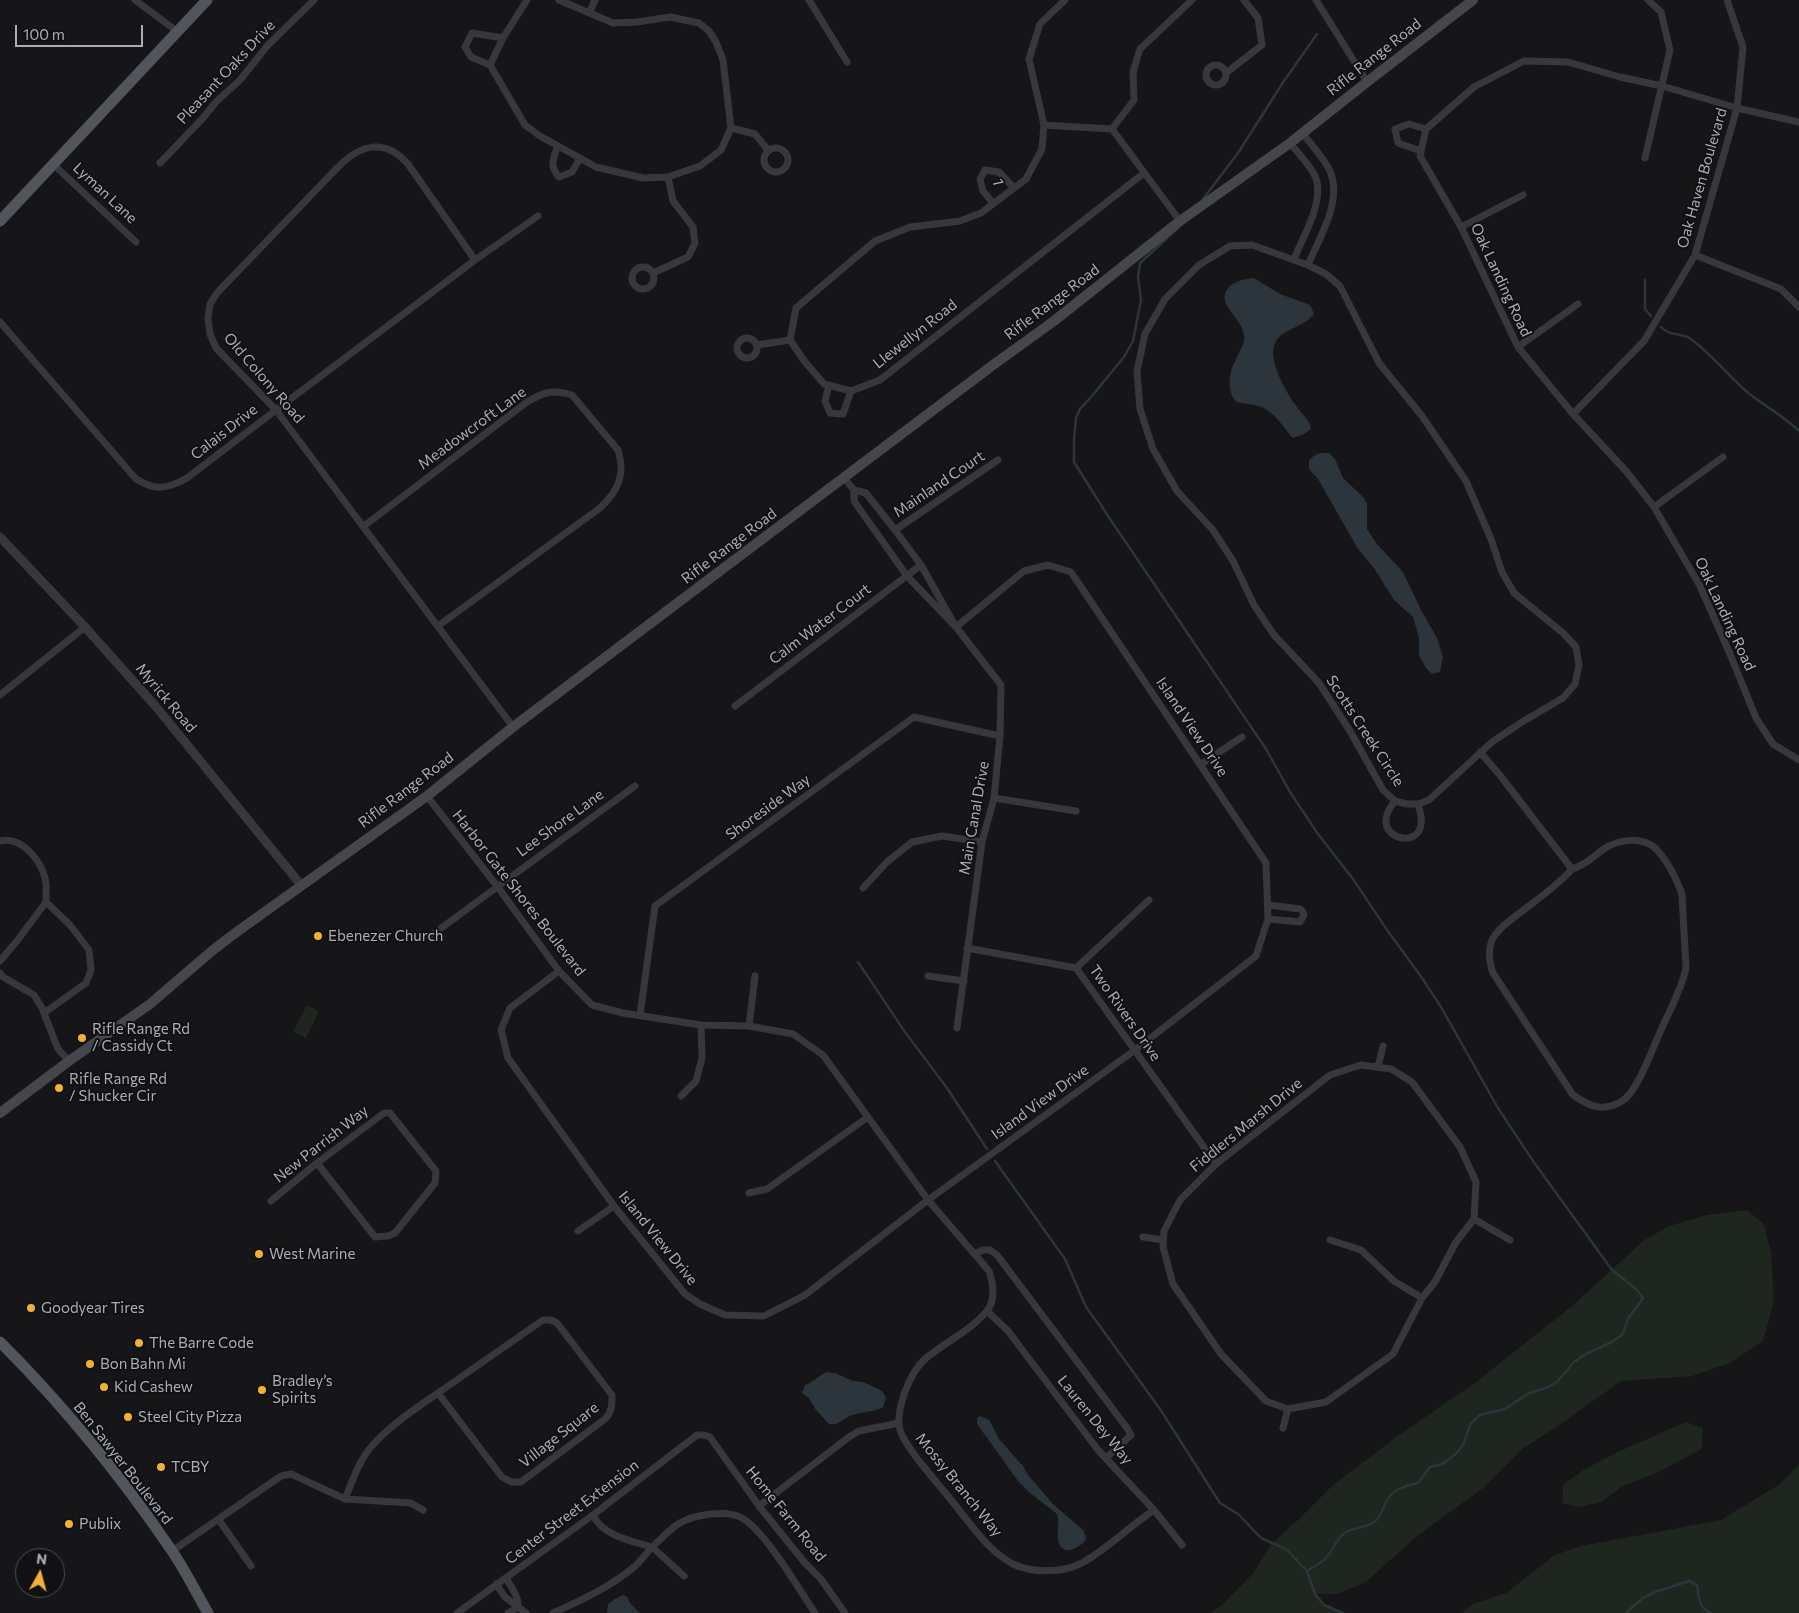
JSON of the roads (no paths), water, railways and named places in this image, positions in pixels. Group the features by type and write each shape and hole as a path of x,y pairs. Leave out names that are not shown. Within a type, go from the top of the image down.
{"main road":[{"path":"0,221 207,0"},
{"name":"Rifle Range Road","path":"0,1113 68,1061 150,1004 213,950 427,796 513,727 1054,321 1180,221 1290,143 1473,0"},
{"name":"Ben Sawyer Boulevard","path":"0,1342 40,1382 96,1447 172,1551 208,1613"}],"street":[{"path":"134,0 178,32"},
{"name":"Pleasant Oaks Drive","path":"160,163 216,102 240,80 268,45 314,0"},
{"path":"490,65 503,38 527,0"},
{"path":"503,38 472,33 465,47 471,57 490,65 525,125 596,167 643,178 668,177 700,166 721,150 731,128 723,60 709,30 699,24 670,17 637,22 613,23 559,0"},
{"path":"589,13 595,0"},
{"path":"809,0 847,62"},
{"path":"828,385 825,401 830,413 842,414 851,390 824,384 804,362 790,340 796,308 875,241 910,227 960,221 981,213 1026,179 1042,149 1044,125 1029,59 1040,24 1065,0"},
{"path":"1112,130 1134,100 1133,72 1140,49 1192,0"},
{"path":"1226,73 1262,45 1258,18 1244,0"},
{"path":"1316,0 1367,82"},
{"path":"1645,158 1670,50 1661,12 1648,0"},
{"name":"Oak Haven Boulevard","path":"1572,414 1644,341 1695,254 1737,108 1743,47 1727,0"},
{"path":"1426,129 1409,124 1395,129 1398,143 1421,151 1426,129 1474,87 1524,61 1568,62 1620,77 1662,86 1737,108 1799,122"},
{"path":"1044,125 1112,130 1180,221"},
{"path":"731,128 755,134 768,150"},
{"path":"1302,133 1328,168 1334,186 1331,210 1308,265"},
{"path":"1290,143 1314,175 1318,188 1316,206 1294,259"},
{"path":"558,146 552,160 553,170 559,177 572,172 580,158"},
{"name":"Old Colony Road","path":"475,260 400,155 390,148 362,148 350,154 217,293 210,304 208,318 210,334 216,348 276,410 513,727"},
{"name":"Oak Landing Road","path":"1421,151 1420,156 1461,227 1518,347 1572,414 1626,471 1654,506 1700,586 1756,718 1773,744 1799,760"},
{"name":"Lyman Lane","path":"54,165 136,242"},
{"name":"1","path":"993,204 984,191 980,179 985,170 999,172 1014,188"},
{"name":"Llewellyn Road","path":"851,390 880,380 1144,173"},
{"path":"653,273 688,257 694,243 693,227 673,201 668,177"},
{"path":"1461,227 1523,195"},
{"name":"Calais Drive","path":"0,322 136,479 146,486 174,486 475,260 538,216"},
{"name":"Scotts Creek Circle","path":"1252,245 1294,259 1326,274 1340,286 1379,363 1422,416 1466,481 1491,539 1502,572 1514,593 1563,633 1576,647 1580,665 1575,684 1563,698 1522,722 1480,752 1429,800 1418,804 1395,801 1383,790 1350,731 1319,683 1274,634 1254,604 1233,561 1213,530 1177,492 1153,449 1140,410 1138,371 1145,334 1165,299 1199,265 1230,246 1252,245"},
{"path":"1695,254 1781,289 1799,307"},
{"path":"1518,347 1578,304"},
{"path":"757,345 790,340"},
{"name":"Meadowcroft Lane","path":"364,526 527,402 549,391 572,395 618,450 622,461 621,475 618,487 610,499 438,626"},
{"path":"1654,506 1723,457"},
{"name":"Mainland Court","path":"895,530 998,460"},
{"name":"Main Canal Drive","path":"844,478 854,490 866,493 895,530 921,565 956,627"},
{"name":"Main Canal Drive","path":"854,490 854,502 907,576 956,627 1001,684 1000,736 994,798 982,842 957,1028"},
{"name":"Myrick Road","path":"0,537 158,708 301,885"},
{"name":"Calm Water Court","path":"735,706 921,565"},
{"name":"Island View Drive","path":"558,971 510,1008 501,1030 508,1058 614,1206 685,1294 700,1304 725,1316 742,1317 764,1316 805,1295 928,1200 1135,1050 1256,956 1268,919 1266,863 1071,572 1048,565 1024,571 956,627"},
{"path":"0,695 85,627"},
{"name":"Shoreside Way","path":"640,1015 655,906 914,717 1000,736"},
{"path":"1200,765 1242,737"},
{"path":"1480,752 1572,869"},
{"name":"Lee Shore Lane","path":"429,937 635,786"},
{"name":"Harbor Gate Shores Boulevard","path":"427,796 498,886 558,971 592,1005 700,1025 749,1026 793,1034 823,1055 928,1200 976,1254"},
{"path":"994,798 1076,811"},
{"path":"1395,801 1387,814 1386,822 1388,830 1400,838 1413,836 1420,828 1421,816 1418,804"},
{"path":"864,888 887,862 912,842 942,836 982,842"},
{"path":"1632,840 1641,842 1654,847 1661,855 1674,876 1682,895 1686,968 1677,1000 1628,1097 1611,1106 1588,1106 1573,1095 1493,973 1490,963 1490,948 1494,935 1505,924 1559,883 1572,869 1582,866 1606,847 1619,841 1632,840"},
{"path":"0,841 17,842 38,860 45,879 46,902 17,942 0,961"},
{"path":"1076,968 1149,900"},
{"path":"44,1013 86,982 91,970 90,950 70,925 46,902"},
{"path":"1268,919 1300,922 1304,915 1300,909 1269,905"},
{"name":"Two Rivers Drive","path":"967,948 1076,968 1216,1164"},
{"path":"0,973 3,977 34,996 44,1013 58,1049 68,1061"},
{"path":"749,1026 756,976"},
{"path":"928,976 964,981"},
{"path":"682,1096 696,1081 702,1058 700,1025"},
{"path":"1378,1067 1383,1046"},
{"name":"Fiddlers Marsh Drive","path":"1163,1240 1164,1232 1180,1200 1216,1164 1330,1075 1361,1065 1391,1069 1412,1082 1460,1147 1476,1182 1474,1218"},
{"name":"New Parrish Way","path":"271,1201 317,1163 379,1116 390,1113 436,1171 435,1183 395,1233 388,1236 375,1237 317,1163"},
{"path":"749,1193 767,1189 868,1117"},
{"path":"578,1231 614,1206"},
{"path":"1144,1237 1163,1240 1163,1247 1173,1284 1221,1354 1266,1401 1288,1408 1326,1402 1393,1354 1422,1298 1434,1282 1456,1242 1474,1218 1510,1240"},
{"path":"1330,1240 1361,1250 1394,1280 1422,1298"},
{"path":"987,1312 990,1306 993,1284 989,1271 976,1254 983,1250 990,1250 997,1255 1127,1428 1131,1435 1106,1458"},
{"name":"Mossy Branch Way","path":"987,1312 923,1361 904,1395 899,1423 907,1444 985,1542 1014,1564 1039,1570 1060,1571 1080,1564 1120,1538 1144,1516 1154,1510"},
{"name":"Lauren Dey Way","path":"987,1312 1008,1331 1106,1458 1154,1510 1182,1545"},
{"name":"Village Square","path":"345,1499 371,1447 403,1418 438,1393 542,1320 551,1320 557,1323 612,1395 612,1404 610,1414 605,1419 521,1482 511,1482 502,1477 438,1393"},
{"path":"1283,1428 1288,1408"},
{"path":"759,1506 849,1436 859,1431 899,1423"},
{"name":"Home Farm Road","path":"704,1434 710,1437 759,1506 805,1563 821,1579 845,1613"},
{"name":"Center Street Extension","path":"457,1613 593,1515 697,1435 704,1434"},
{"path":"172,1551 281,1476 291,1474 345,1499 411,1503 423,1510"},
{"path":"553,1613 601,1589 634,1567 652,1547 677,1525 692,1518 720,1513 741,1518 762,1535 815,1613"},
{"path":"593,1515 597,1524 606,1531 652,1547 684,1576"},
{"path":"219,1520 252,1566"},
{"path":"506,1578 518,1601 518,1607"},
{"path":"496,1584 505,1596 526,1613"},
{"path":"508,1613 518,1607"}],"waterway":[{"path":"1203,199 1238,153 1317,34"},
{"path":"1178,228 1140,263 1138,277 1141,300 1133,341 1124,357 1080,409 1076,418 1074,462 1108,516 1266,749 1290,792 1318,834 1353,879 1422,978 1441,1007 1498,1108 1533,1161 1612,1270 1637,1290 1643,1298 1628,1319 1623,1334 1574,1362 1557,1382 1546,1388 1529,1393 1505,1409 1480,1415 1471,1423 1463,1445 1456,1454 1442,1464 1430,1467 1418,1483 1395,1491 1376,1520 1346,1532 1337,1541 1324,1560 1307,1571"},
{"path":"1645,280 1645,309 1651,316"},
{"path":"1661,327 1668,332 1691,339 1747,392 1799,431"},
{"path":"858,962 905,1032 947,1088 987,1149"},
{"path":"995,1161 1065,1259 1086,1307 1160,1409 1220,1503 1238,1514 1261,1538 1286,1549 1307,1571 1315,1594 1324,1605 1343,1613"},
{"path":"1626,1613 1643,1598 1689,1581 1697,1585 1701,1605 1711,1613"}],"place":[{"name":"Ebenezer Church","path":"318,936"},
{"name":"Rifle Range Rd / Cassidy Ct","path":"82,1038"},
{"name":"Rifle Range Rd / Shucker Cir","path":"59,1088"},
{"name":"West Marine","path":"259,1254"},
{"name":"Goodyear Tires","path":"31,1308"},
{"name":"The Barre Code","path":"139,1343"},
{"name":"Bon Bahn Mi","path":"90,1364"},
{"name":"Kid Cashew","path":"104,1387"},
{"name":"Bradley’s Spirits","path":"262,1390"},
{"name":"Steel City Pizza","path":"128,1417"},
{"name":"TCBY","path":"161,1467"},
{"name":"Publix","path":"69,1524"}]}
